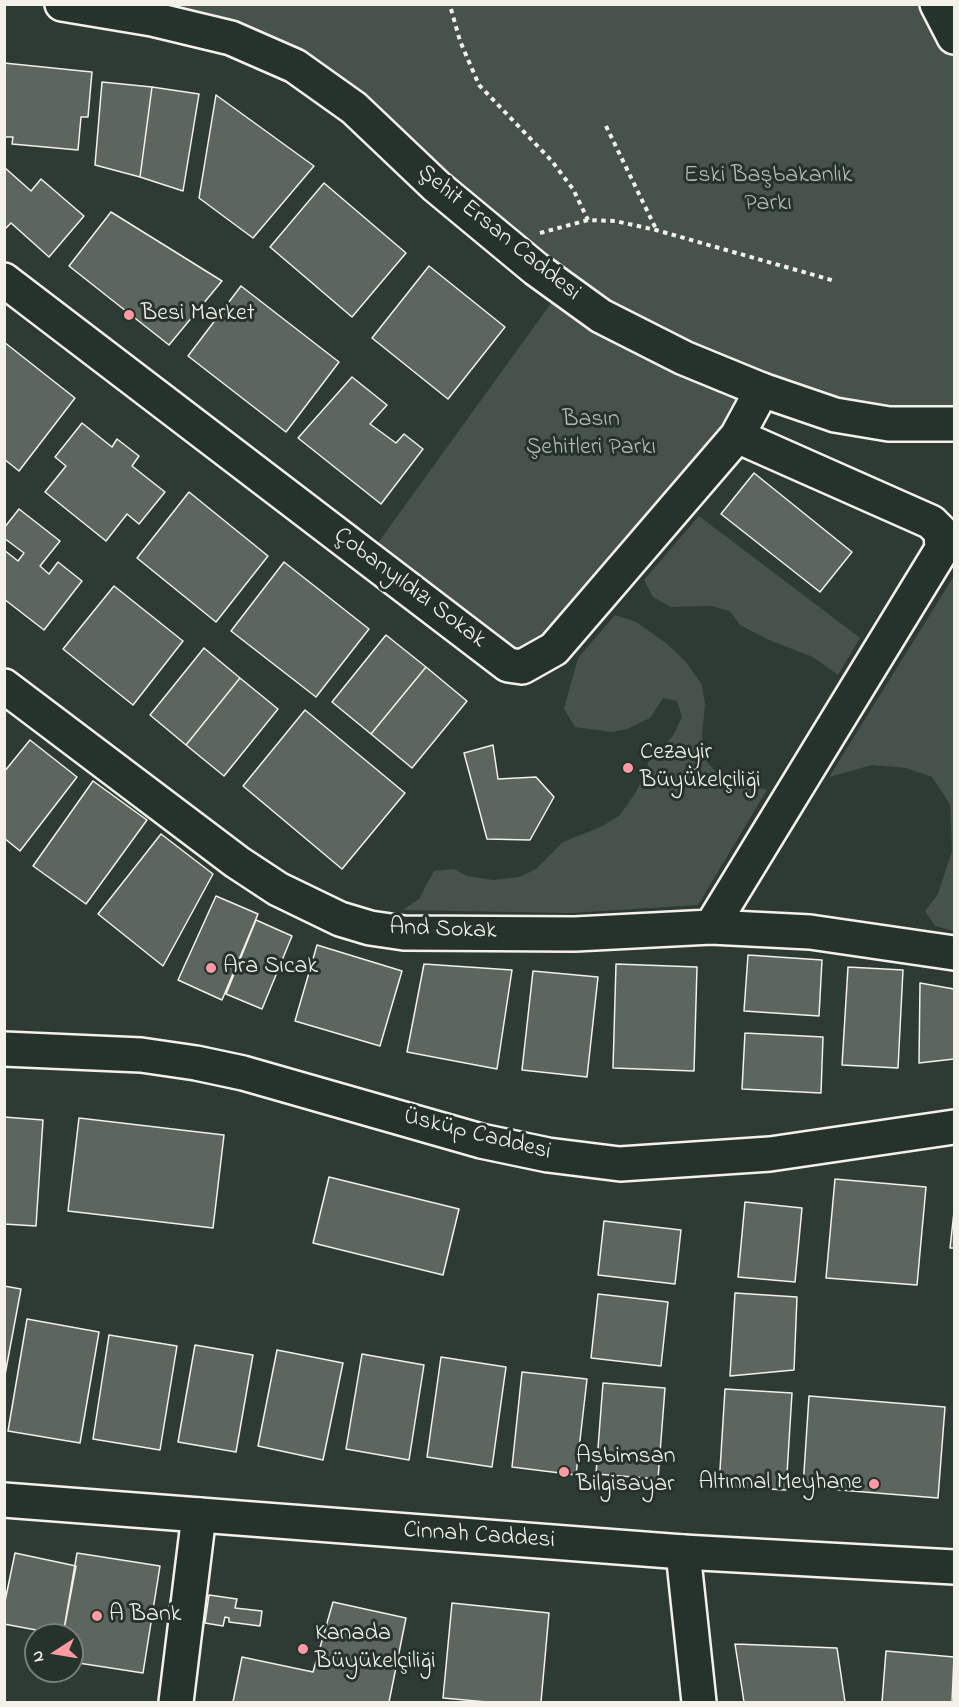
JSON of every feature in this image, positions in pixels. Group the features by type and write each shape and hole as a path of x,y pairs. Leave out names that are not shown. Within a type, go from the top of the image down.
{"street":[{"name":"Şehit Ersan Caddesi","path":"62,4 101,8 231,38 295,66 354,108 436,186 507,245 601,316 684,357 762,390 835,416 889,424 954,424"},
{"path":"937,4 954,37"},
{"name":"Çobanyıldızı Sokak","path":"4,280 508,665 522,667 532,664 554,649 737,436 762,390"},
{"path":"711,927 942,549 941,532 931,522 737,436"},
{"name":"And Sokak","path":"4,686 237,862 278,889 340,919 404,933 574,934 711,927 810,932 954,953"},
{"name":"Üsküp Caddesi","path":"4,1050 141,1055 196,1063 243,1073 482,1141 548,1155 620,1164 770,1154 954,1127"},
{"name":"Cinnah Caddesi","path":"4,1500 683,1551 954,1567"},
{"path":"176,1702 199,1515"},
{"path":"683,1551 699,1702"}],"path":[{"path":"451,9 460,41 479,85 551,160 573,189 588,220"},
{"path":"606,126 657,230"},
{"path":"507,245 588,220 615,221 657,230 835,281"}],"green space":[{"name":"Eski Başbakanlık Parkı","path":"62,5 954,5 954,424 762,390 532,664 367,558 562,288 295,66"},
{"path":"699,516 860,638 838,675 813,657 769,640 740,625 730,611 711,606 671,607 653,597 644,580"},
{"path":"954,576 954,931 935,926 925,911 938,894 952,851 950,804 932,777 906,768 872,765 829,777"},
{"path":"615,615 636,622 666,643 686,662 702,685 705,704 702,736 707,762 721,778 767,790 698,905 570,913 403,910 419,899 434,871 454,869 467,876 493,880 520,877 536,869 563,842 603,826 620,815 646,773 649,759 673,736 682,717 677,701 663,698 650,718 627,729 612,732 575,727 564,709 578,658"}],"building":[{"path":"4,63 92,72 88,117 81,117 78,150 12,144 13,137 4,137"},
{"path":"102,82 152,87 140,177 95,165"},
{"path":"152,87 199,94 183,191 140,177"},
{"path":"216,95 314,166 253,238 199,198"},
{"path":"4,167 31,191 41,179 84,216 49,257 11,223 4,230"},
{"path":"324,183 406,253 352,317 270,247"},
{"path":"111,212 222,281 169,345 69,266"},
{"path":"429,266 505,327 448,399 372,338"},
{"path":"241,286 339,362 286,432 188,356"},
{"path":"4,342 75,398 19,471 4,459"},
{"path":"352,377 387,405 370,424 396,443 404,434 423,449 381,504 298,438"},
{"path":"82,423 112,447 117,439 139,456 132,466 165,492 139,524 127,514 106,541 45,492 66,466 55,457"},
{"path":"754,473 852,552 820,592 721,514"},
{"path":"189,492 268,556 216,622 137,558"},
{"path":"19,509 60,541 40,566 49,574 58,562 82,581 44,630 4,599 4,550 18,561 24,553 4,538 4,528"},
{"path":"284,562 369,629 316,697 231,631"},
{"path":"114,586 183,641 133,705 63,649"},
{"path":"386,635 426,667 371,734 332,702"},
{"path":"204,648 240,678 186,745 150,715"},
{"path":"426,667 467,701 412,768 371,734"},
{"path":"240,678 278,709 224,776 186,745"},
{"path":"305,710 405,793 342,869 243,786"},
{"path":"30,740 77,777 20,851 4,838 4,772"},
{"path":"493,745 498,779 536,777 554,797 530,840 487,839 464,753"},
{"path":"93,781 147,820 86,904 33,866"},
{"path":"161,834 213,874 163,966 98,914"},
{"path":"216,896 258,914 222,1000 178,980"},
{"path":"256,920 292,936 262,1009 226,994"},
{"path":"317,945 402,971 380,1046 295,1021"},
{"path":"748,955 822,960 819,1016 744,1011"},
{"path":"424,964 512,970 497,1069 407,1052"},
{"path":"616,964 697,967 694,1071 613,1068"},
{"path":"848,967 903,970 898,1068 842,1065"},
{"path":"533,971 598,977 587,1077 522,1070"},
{"path":"920,983 954,989 954,1059 919,1063"},
{"path":"745,1033 823,1037 821,1093 742,1089"},
{"path":"4,1117 43,1120 36,1226 4,1224"},
{"path":"79,1118 224,1135 213,1228 68,1211"},
{"path":"329,1177 459,1209 443,1275 313,1243"},
{"path":"835,1179 926,1187 917,1285 826,1278"},
{"path":"745,1202 802,1208 795,1282 738,1277"},
{"path":"954,1212 954,1248 950,1248"},
{"path":"604,1221 681,1230 675,1284 598,1275"},
{"path":"4,1286 21,1289 4,1380"},
{"path":"735,1293 797,1297 794,1370 730,1376"},
{"path":"598,1294 668,1302 661,1366 591,1358"},
{"path":"27,1319 99,1332 80,1443 8,1431"},
{"path":"109,1335 177,1346 160,1450 93,1439"},
{"path":"195,1345 253,1355 236,1452 178,1442"},
{"path":"277,1350 343,1363 323,1460 258,1446"},
{"path":"362,1354 424,1365 409,1460 346,1449"},
{"path":"441,1357 506,1367 492,1467 427,1457"},
{"path":"522,1372 587,1379 576,1475 512,1467"},
{"path":"603,1383 665,1388 658,1479 596,1474"},
{"path":"725,1389 792,1393 786,1490 719,1486"},
{"path":"809,1396 945,1407 938,1498 803,1487"},
{"path":"15,1553 76,1566 65,1623 24,1623 24,1628 4,1624 4,1606"},
{"path":"77,1553 160,1566 143,1673 84,1664 84,1623 65,1623"},
{"path":"209,1595 237,1599 235,1608 262,1611 260,1626 229,1622 229,1618 225,1617 223,1626 205,1623"},
{"path":"333,1602 406,1618 389,1702 233,1702 242,1657 313,1672"},
{"path":"452,1603 549,1613 541,1702 487,1702 443,1698"},
{"path":"735,1644 837,1648 845,1702 744,1702"},
{"path":"886,1651 954,1657 952,1702 882,1702"}],"place":[{"name":"Besi Market","path":"129,315"},
{"name":"Cezayir Büyükelçiliği","path":"628,768"},
{"name":"Ara Sıcak","path":"211,968"},
{"name":"Asbimsan Bilgisayar","path":"564,1472"},
{"name":"Altınnal Meyhane","path":"874,1484"},
{"name":"A Bank","path":"97,1616"},
{"name":"Kanada Büyükelçiliği","path":"303,1649"}],"park label":[{"name":"Basın Şehitleri Parkı","path":"591,435"}]}
